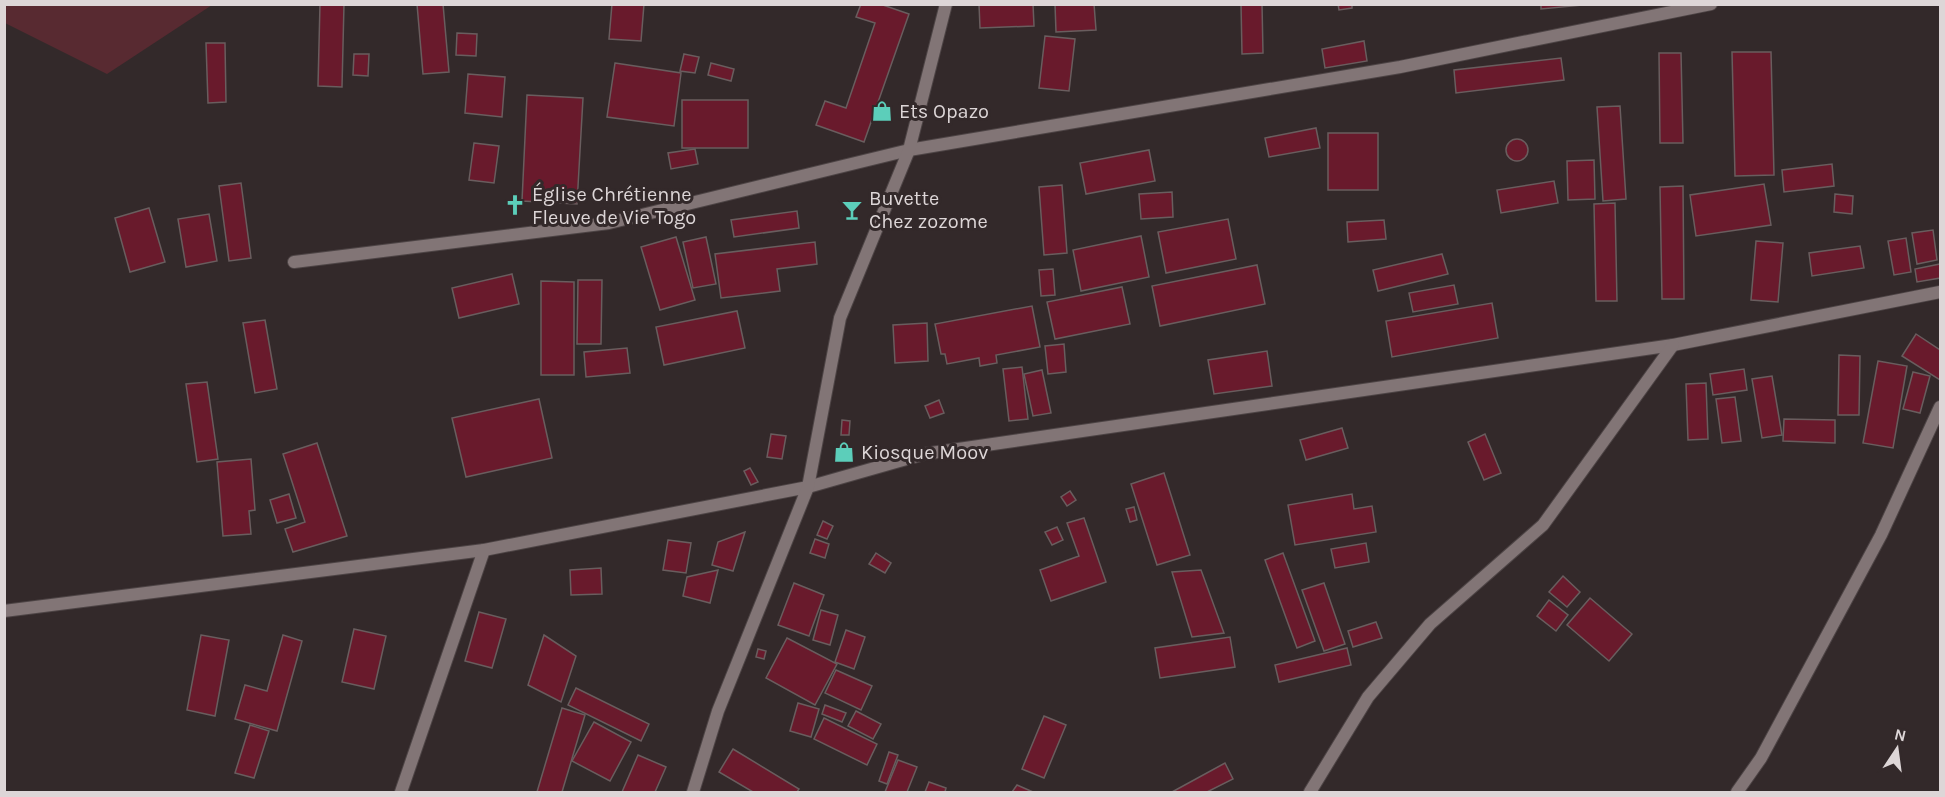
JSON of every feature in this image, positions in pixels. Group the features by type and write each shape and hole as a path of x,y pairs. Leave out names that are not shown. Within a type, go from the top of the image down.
{"street":[{"path":"693,792 718,711 808,487 840,318 909,150 946,4"},
{"path":"294,262 609,223 909,150 1400,67 1711,4"},
{"path":"4,611 484,550 808,487 924,454 1673,345 1941,292"},
{"path":"1310,792 1368,697 1430,624 1543,525 1673,345"},
{"path":"1737,792 1761,758 1881,535 1941,407"},
{"path":"401,792 484,550"}],"shaded area":[{"path":"4,5 212,5 107,74 5,23"}],"building":[{"path":"320,4 344,4 342,87 318,86"},
{"path":"417,4 443,4 449,72 423,74"},
{"path":"612,4 644,4 641,41 609,39"},
{"path":"861,4 880,4 909,14 864,142 816,125 825,101 846,108 875,23 856,17"},
{"path":"979,4 1033,4 1034,26 980,28"},
{"path":"1055,4 1094,4 1096,30 1056,32"},
{"path":"1241,4 1262,4 1263,53 1242,54"},
{"path":"1338,4 1352,4 1352,8 1339,10"},
{"path":"1541,4 1593,4 1541,9"},
{"path":"457,33 477,34 476,56 456,55"},
{"path":"1045,36 1075,39 1069,91 1039,88"},
{"path":"1364,41 1367,61 1325,68 1322,49"},
{"path":"206,43 225,43 226,102 208,103"},
{"path":"1732,52 1771,52 1774,175 1735,176"},
{"path":"1659,53 1681,53 1683,143 1660,143"},
{"path":"354,54 369,54 368,76 353,75"},
{"path":"684,54 699,57 695,73 680,71"},
{"path":"1561,58 1564,80 1456,93 1454,70"},
{"path":"615,63 681,73 674,126 607,117"},
{"path":"711,63 734,69 731,81 708,75"},
{"path":"468,74 505,77 502,117 465,113"},
{"path":"527,95 583,98 577,204 522,201"},
{"path":"682,100 748,100 748,148 682,148"},
{"path":"1620,106 1626,199 1603,201 1597,107"},
{"path":"1316,128 1320,148 1269,157 1265,138"},
{"path":"1328,133 1378,133 1378,190 1328,190"},
{"path":"1517,139 1527,146 1528,150 1521,160 1517,161 1507,154 1506,150 1513,140"},
{"path":"474,143 499,146 494,183 469,180"},
{"path":"695,149 698,164 671,169 668,153"},
{"path":"1149,150 1155,181 1086,194 1080,163"},
{"path":"1594,160 1595,199 1568,200 1567,161"},
{"path":"1832,164 1834,186 1784,192 1782,170"},
{"path":"1554,181 1558,203 1501,213 1497,190"},
{"path":"241,183 251,258 229,261 219,186"},
{"path":"1764,184 1771,225 1696,236 1690,195"},
{"path":"1062,185 1067,253 1044,255 1039,187"},
{"path":"1683,186 1684,299 1662,299 1660,187"},
{"path":"1172,192 1173,217 1141,219 1139,194"},
{"path":"1835,194 1853,196 1852,214 1834,212"},
{"path":"1615,203 1617,301 1596,301 1594,204"},
{"path":"149,208 165,262 130,272 115,218"},
{"path":"797,211 799,228 734,237 731,220"},
{"path":"209,214 217,261 186,267 178,219"},
{"path":"1228,219 1236,259 1166,273 1158,232"},
{"path":"1384,220 1386,239 1348,242 1347,222"},
{"path":"1933,230 1937,260 1917,264 1912,233"},
{"path":"1141,236 1149,277 1081,291 1073,250"},
{"path":"676,237 695,300 660,310 641,247"},
{"path":"706,237 716,284 693,288 683,242"},
{"path":"1906,238 1911,272 1894,275 1888,241"},
{"path":"1756,241 1783,243 1778,302 1751,300"},
{"path":"815,242 817,264 777,269 780,291 721,298 715,254"},
{"path":"1860,246 1864,268 1812,276 1809,253"},
{"path":"1442,254 1448,274 1378,291 1373,270"},
{"path":"1940,264 1940,278 1917,282 1915,269"},
{"path":"1257,265 1265,304 1160,326 1152,286"},
{"path":"1053,269 1055,295 1041,296 1039,270"},
{"path":"512,274 519,304 459,318 452,288"},
{"path":"578,280 602,280 601,344 577,344"},
{"path":"541,281 574,282 574,375 541,375"},
{"path":"1454,285 1458,304 1413,312 1409,293"},
{"path":"1122,287 1130,324 1055,339 1047,302"},
{"path":"1492,303 1498,338 1392,357 1386,321"},
{"path":"1032,306 1040,347 996,355 997,363 980,366 979,358 947,364 945,354 941,354 935,324"},
{"path":"737,311 745,348 664,365 656,327"},
{"path":"265,320 277,389 255,393 243,323"},
{"path":"927,323 928,361 895,363 893,325"},
{"path":"1916,334 1940,350 1940,380 1902,356"},
{"path":"1064,344 1066,372 1048,374 1045,346"},
{"path":"627,348 630,373 586,377 584,352"},
{"path":"1267,351 1272,386 1214,394 1208,360"},
{"path":"1839,355 1860,356 1859,415 1838,415"},
{"path":"1878,361 1907,366 1893,448 1863,443"},
{"path":"1022,367 1028,419 1009,421 1003,369"},
{"path":"1744,369 1747,390 1713,395 1710,374"},
{"path":"1042,370 1051,413 1033,416 1024,374"},
{"path":"1913,372 1930,376 1920,413 1903,409"},
{"path":"1772,376 1782,435 1762,438 1752,379"},
{"path":"207,382 218,459 197,462 186,384"},
{"path":"1706,383 1708,439 1688,440 1686,384"},
{"path":"1735,397 1741,441 1722,443 1716,399"},
{"path":"539,399 552,458 466,477 452,418"},
{"path":"939,400 944,413 930,418 925,406"},
{"path":"1784,419 1835,420 1835,443 1783,441"},
{"path":"842,420 850,421 849,435 841,435"},
{"path":"1342,428 1348,448 1306,460 1300,440"},
{"path":"771,434 786,436 782,459 767,457"},
{"path":"1485,434 1501,473 1484,480 1468,442"},
{"path":"317,443 347,536 293,552 285,529 305,522 283,454"},
{"path":"251,459 255,510 249,511 251,534 223,536 217,462"},
{"path":"750,468 758,482 751,485 744,471"},
{"path":"1164,473 1190,555 1157,565 1131,484"},
{"path":"1070,491 1076,500 1067,506 1061,497"},
{"path":"289,494 296,518 277,523 270,500"},
{"path":"1352,494 1354,509 1372,506 1376,532 1295,545 1288,505"},
{"path":"1134,507 1137,520 1130,522 1126,509"},
{"path":"1084,518 1106,582 1051,601 1040,570 1079,556 1067,523"},
{"path":"823,521 833,526 827,539 817,535"},
{"path":"1057,527 1063,540 1052,545 1045,532"},
{"path":"745,532 733,571 712,565 718,542"},
{"path":"815,539 829,544 825,558 810,553"},
{"path":"668,540 691,543 686,573 663,570"},
{"path":"1366,543 1369,562 1335,568 1331,549"},
{"path":"876,553 891,563 885,573 869,564"},
{"path":"1283,553 1315,641 1297,648 1265,560"},
{"path":"601,568 602,594 571,595 570,570"},
{"path":"718,570 710,603 683,596 687,577"},
{"path":"1201,570 1224,633 1192,637 1172,572"},
{"path":"1563,576 1580,592 1567,607 1549,592"},
{"path":"794,583 824,595 809,636 778,625"},
{"path":"1324,583 1345,644 1324,651 1302,590"},
{"path":"1590,598 1632,634 1609,661 1567,625"},
{"path":"1549,600 1568,615 1556,631 1537,616"},
{"path":"821,610 838,615 830,645 813,640"},
{"path":"479,612 506,619 492,668 465,661"},
{"path":"1376,622 1382,638 1353,647 1348,631"},
{"path":"354,629 386,636 374,689 342,682"},
{"path":"846,630 865,637 854,669 835,662"},
{"path":"201,635 229,640 215,716 187,710"},
{"path":"283,635 302,641 277,731 235,719 245,685 267,691"},
{"path":"544,635 576,656 561,702 528,685"},
{"path":"1230,637 1235,667 1160,678 1155,648"},
{"path":"787,638 837,664 815,705 766,678"},
{"path":"1347,648 1351,665 1279,682 1275,665"},
{"path":"758,649 766,651 764,659 756,657"},
{"path":"836,670 872,686 861,710 825,693"},
{"path":"576,688 649,724 641,741 568,705"},
{"path":"798,703 819,709 811,737 790,731"},
{"path":"825,705 846,713 842,722 822,714"},
{"path":"562,708 585,715 562,792 537,792"},
{"path":"856,711 881,724 873,739 848,726"},
{"path":"1044,716 1066,725 1044,778 1022,769"},
{"path":"824,718 877,744 867,765 814,739"},
{"path":"594,722 631,742 610,781 572,761"},
{"path":"250,725 269,731 254,778 235,773"},
{"path":"733,749 799,789 797,792 753,792 719,772"},
{"path":"889,752 898,755 887,784 879,781"},
{"path":"638,755 666,767 655,792 622,792"},
{"path":"898,760 917,767 907,792 885,792"},
{"path":"1225,763 1233,779 1207,792 1172,792"},
{"path":"929,782 946,788 945,792 925,792"},
{"path":"1017,785 1033,792 1012,792"}],"place":[{"name":"Ets Opazo","path":"882,111"},
{"name":"Église Chrétienne Fleuve de Vie Togo","path":"515,205"},
{"name":"Buvette Chez zozome","path":"852,210"},
{"name":"Kiosque Moov","path":"844,452"}]}
